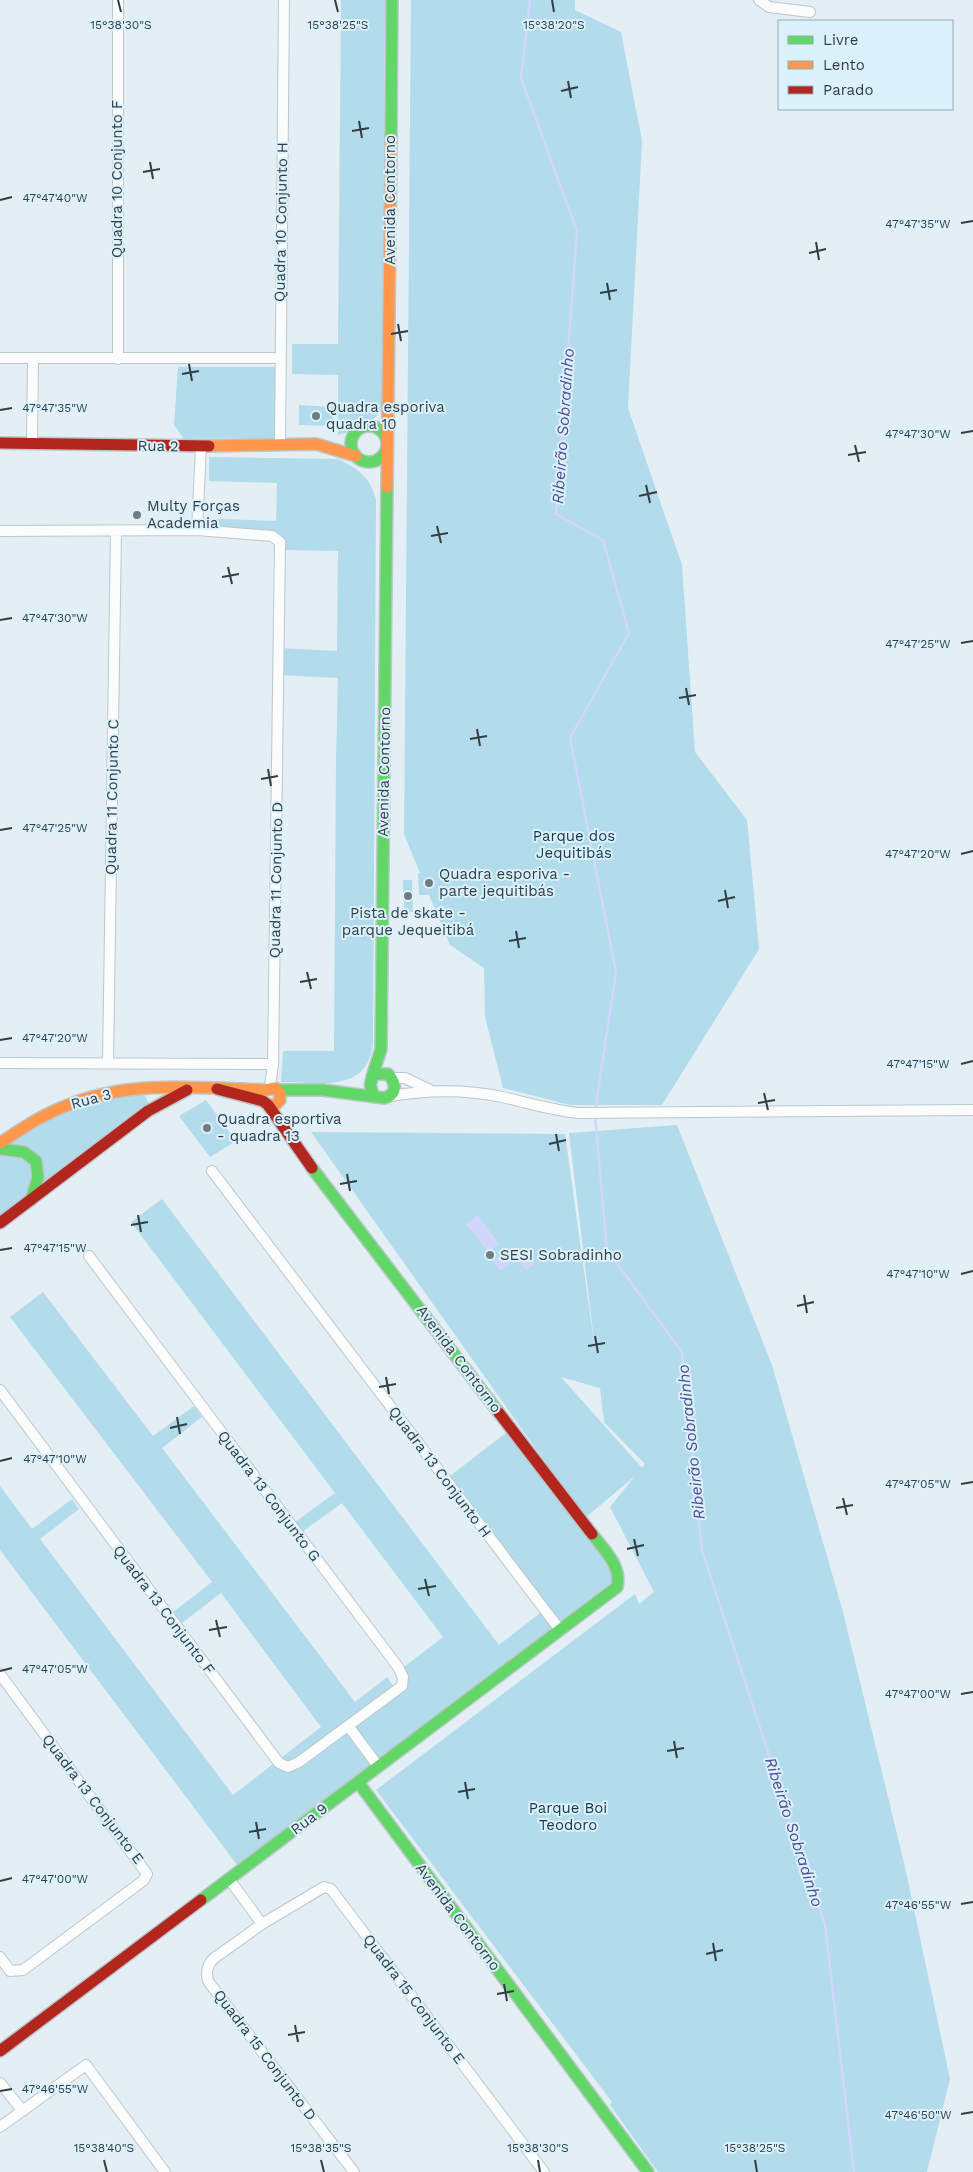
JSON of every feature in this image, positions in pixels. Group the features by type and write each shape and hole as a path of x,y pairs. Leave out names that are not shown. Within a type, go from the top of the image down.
{"street":[{"name":"Quadra 10 Conjunto F","path":"118,0 118,359"},
{"name":"Quadra 10 Conjunto H","path":"280,444 284,0"},
{"name":"Avenida Contorno","path":"371,1079 381,1049 392,0"},
{"path":"759,0 769,8 810,12"},
{"path":"0,358 280,358"},
{"path":"32,443 33,359"},
{"path":"386,494 368,462 356,456 351,445 354,434 360,428 369,426 377,421 389,399"},
{"path":"368,462 379,460 388,446 383,431 369,426"},
{"name":"Rua 2","path":"0,443 201,446 316,444 354,434"},
{"name":"Rua 2","path":"316,444 356,456"},
{"path":"0,531 196,530 201,446"},
{"name":"Quadra 11 Conjunto D","path":"196,530 272,536 278,539 281,546 272,1096"},
{"name":"Quadra 11 Conjunto C","path":"108,1063 116,531"},
{"name":"Avenida Contorno","path":"381,1049 392,1077"},
{"path":"0,1063 274,1064"},
{"path":"349,1092 384,1072 392,1077 405,1078 431,1090"},
{"path":"392,1077 395,1085 393,1095"},
{"path":"371,1079 370,1089 375,1096"},
{"path":"0,1224 148,1111 191,1088"},
{"name":"Rua 3","path":"0,1142 54,1110 82,1099 110,1092 191,1088 217,1089 272,1096"},
{"path":"140,1090 146,1097 148,1111"},
{"path":"272,1096 325,1091 349,1092 382,1098 431,1090 500,1097 551,1110 578,1113 973,1110"},
{"name":"Avenida Contorno","path":"272,1096 288,1136 613,1562 618,1571 617,1587"},
{"path":"0,1149 19,1150 30,1153 36,1159 40,1169 40,1178 30,1201"},
{"name":"Quadra 13 Conjunto H","path":"212,1171 560,1630"},
{"name":"Quadra 13 Conjunto G","path":"89,1256 400,1670 403,1677 402,1686 349,1727"},
{"name":"Quadra 13 Conjunto F","path":"0,1390 279,1763 288,1766 299,1762 349,1727"},
{"name":"Rua 9","path":"0,2051 617,1587"},
{"name":"Quadra 13 Conjunto E","path":"0,1674 147,1874 144,1880 23,1970 10,1971 0,1957"},
{"path":"349,1727 378,1766"},
{"name":"Avenida Contorno","path":"358,1782 648,2172"},
{"path":"229,1879 262,1924"},
{"name":"Quadra 15 Conjunto E","path":"262,1924 319,1889 324,1887 331,1889 544,2172"},
{"name":"Quadra 15 Conjunto D","path":"262,1924 213,1959 207,1969 208,1981 354,2172"},
{"path":"0,2127 86,2066 165,2172"},
{"path":"0,2083 23,2111"}],"green space":[{"path":"341,0 385,0 382,410 374,419 362,426 338,435 338,375 292,374 292,344 338,344"},
{"name":"Parque dos Jequitibás","path":"411,0 575,0 575,10 621,32 642,141 628,408 682,565 695,752 747,820 759,949 662,1105 570,1105 503,1088 485,1017 484,968 450,945 429,895 419,895 418,873 420,873 404,834"},
{"path":"178,367 276,367 277,438 184,439 174,425"},
{"name":"Quadra esporiva quadra 10","path":"299,405 333,407 333,426 299,425"},
{"path":"209,457 338,459 352,466 367,479 376,499 373,1042 369,1059 362,1070 352,1078 340,1082 281,1082 283,1051 334,1051 338,678 279,675 280,648 337,651 338,551 285,550 280,542 197,530 197,518 276,521 277,483 209,481"},
{"name":"Pista de skate - parque Jequeitibá","path":"403,880 412,880 413,912 404,912"},
{"path":"144,1094 148,1101 148,1111 0,1223 0,1143 82,1099"},
{"name":"Quadra esportiva - quadra 13","path":"206,1100 236,1141 210,1157 179,1116"},
{"name":"Parque Boi Teodoro","path":"677,1125 772,1365 843,1612 905,1867 950,2079 927,2172 658,2172 610,2105 612,2102 376,1790 635,1594 639,1604 654,1592 610,1507 635,1476 585,1518 311,1132 565,1134 596,1357 569,1133","holes":["561,1377 600,1388 604,1422 645,1464 642,1468"]},
{"path":"162,1199 499,1645 544,1610 446,1479 511,1429 619,1580 241,1870 0,1550 0,1486 32,1529 72,1499 79,1509 40,1539 233,1795 277,1761 287,1766 282,1757 321,1727 221,1593 182,1623 173,1612 212,1582 10,1317 43,1292 153,1436 194,1406 202,1417 162,1448 355,1702 387,1677 396,1690 400,1670 443,1637 342,1503 298,1535 291,1525 335,1493 131,1222"}],"shaded area":[{"path":"478,1215 499,1244 488,1252 466,1224"},
{"path":"525,1251 535,1264 526,1270 516,1257"},
{"path":"503,1253 510,1264 500,1271 493,1261"}],"waterway":[{"name":"Ribeirão Sobradinho","path":"530,0 521,78 577,231 556,514 603,540 629,633 570,738 616,972 595,1111"},
{"name":"Ribeirão Sobradinho","path":"595,1116 607,1250 682,1352 702,1551 825,1925 854,2172"}],"traffic: fast":[{"path":"391,139 392,0"},
{"path":"369,426 376,427 382,431 386,437 387,444 386,451 382,457 376,461 369,462 362,461 356,457 352,451 351,444 352,437 356,431 362,427 369,426"},
{"path":"372,1077 381,1049 387,487"},
{"path":"279,1090 323,1090 384,1098 394,1091 393,1081 388,1074 375,1074 373,1077 371,1088 375,1096"},
{"path":"0,1149 24,1152 36,1161 38,1177 31,1200"},
{"path":"312,1168 499,1413"},
{"path":"201,1900 617,1587 618,1579 614,1565 607,1552 592,1534"},
{"path":"358,1782 648,2172"}],"traffic: slow":[{"path":"387,487 391,139"},
{"path":"209,446 316,444 356,456"},
{"path":"0,1143 34,1121 61,1108 94,1096 118,1091 167,1087 265,1090 275,1088 280,1093 280,1100 275,1105 268,1105"}],"traffic: jam":[{"path":"0,443 209,446"},
{"path":"217,1089 263,1101 268,1105 312,1168"},
{"path":"0,1223 148,1111 187,1090"},
{"path":"499,1413 592,1534"},
{"path":"0,2051 201,1900"}],"place":[{"name":"Quadra esporiva quadra 10","path":"316,416"},
{"name":"Multy Forças Academia","path":"137,515"},
{"name":"Quadra esporiva - parte jequitibás","path":"429,883"},
{"name":"Pista de skate - parque Jequeitibá","path":"408,896"},
{"name":"Quadra esportiva - quadra 13","path":"207,1128"},
{"name":"SESI Sobradinho","path":"490,1255"}]}
